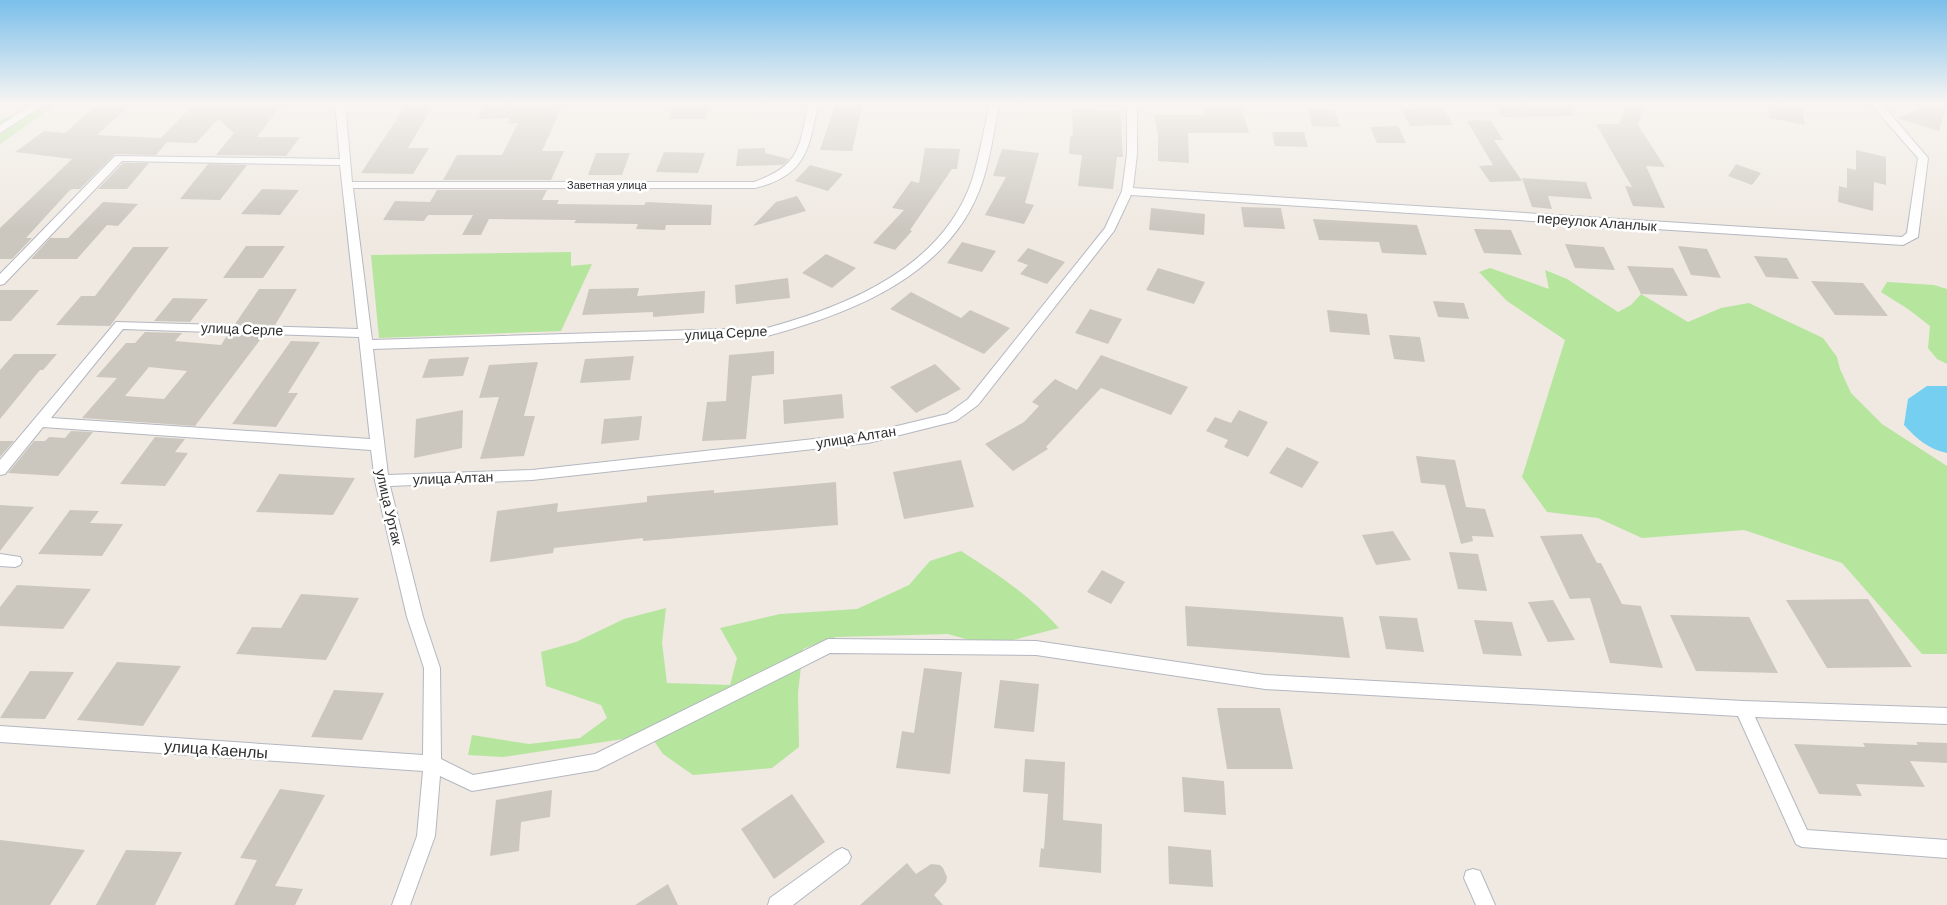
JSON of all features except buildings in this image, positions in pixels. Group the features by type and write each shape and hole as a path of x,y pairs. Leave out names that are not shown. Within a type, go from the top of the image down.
{"street":[{"name":"улица Уртак","path":"344,144 382,481 416,617 432,668 432,764 426,836 402,905"},
{"name":"Заветная улица","path":"347,185 755,185 786,172 798,162 805,144"},
{"name":"улица Серле","path":"39,422 120,325 365,339 767,332 812,320 855,302 889,284 924,259 956,225 977,181 985,144"},
{"name":"улица Алтан","path":"382,481 532,475 868,438 951,418 973,402 1110,229 1127,191 1132,144"},
{"name":"переулок Аланлык","path":"1127,191 1902,242 1908,240 1914,233 1923,158 1911,144"},
{"path":"0,281 119,158 345,162"},
{"path":"0,470 39,422 377,445"},
{"path":"0,560 16,561"},
{"path":"432,764 472,783 597,762 828,646 1036,648 1265,682 1743,709 1947,716"},
{"path":"1743,709 1802,838 1947,849"},
{"name":"улица Каенлы","path":"0,734 432,764"},
{"path":"777,905 842,856"},
{"path":"1473,878 1486,905"}],"green space":[{"path":"571,252 571,266 592,264 561,331 379,338 371,255"},
{"path":"1490,268 1549,289 1545,270 1567,279 1618,312 1631,305 1641,294 1688,322 1721,308 1749,303 1823,338 1837,357 1840,369 1851,393 1882,424 1947,466 1947,654 1922,654 1842,563 1744,530 1642,538 1598,518 1547,512 1522,477 1565,340 1507,301 1479,272"},
{"path":"1887,282 1934,285 1947,289 1947,364 1937,359 1928,348 1930,326 1881,292"},
{"path":"961,551 1025,596 1059,628 990,646 948,634 836,637 803,649 798,693 799,747 772,768 693,775 663,754 650,735 503,757 468,755 472,735 529,744 580,738 607,718 601,705 546,686 541,652 576,642 624,619 666,608 662,643 667,683 730,685 737,658 720,628 780,614 857,609 909,585 930,561"}],"water":[{"path":"1927,386 1947,386 1947,453 1923,443 1904,425 1908,399"}]}
